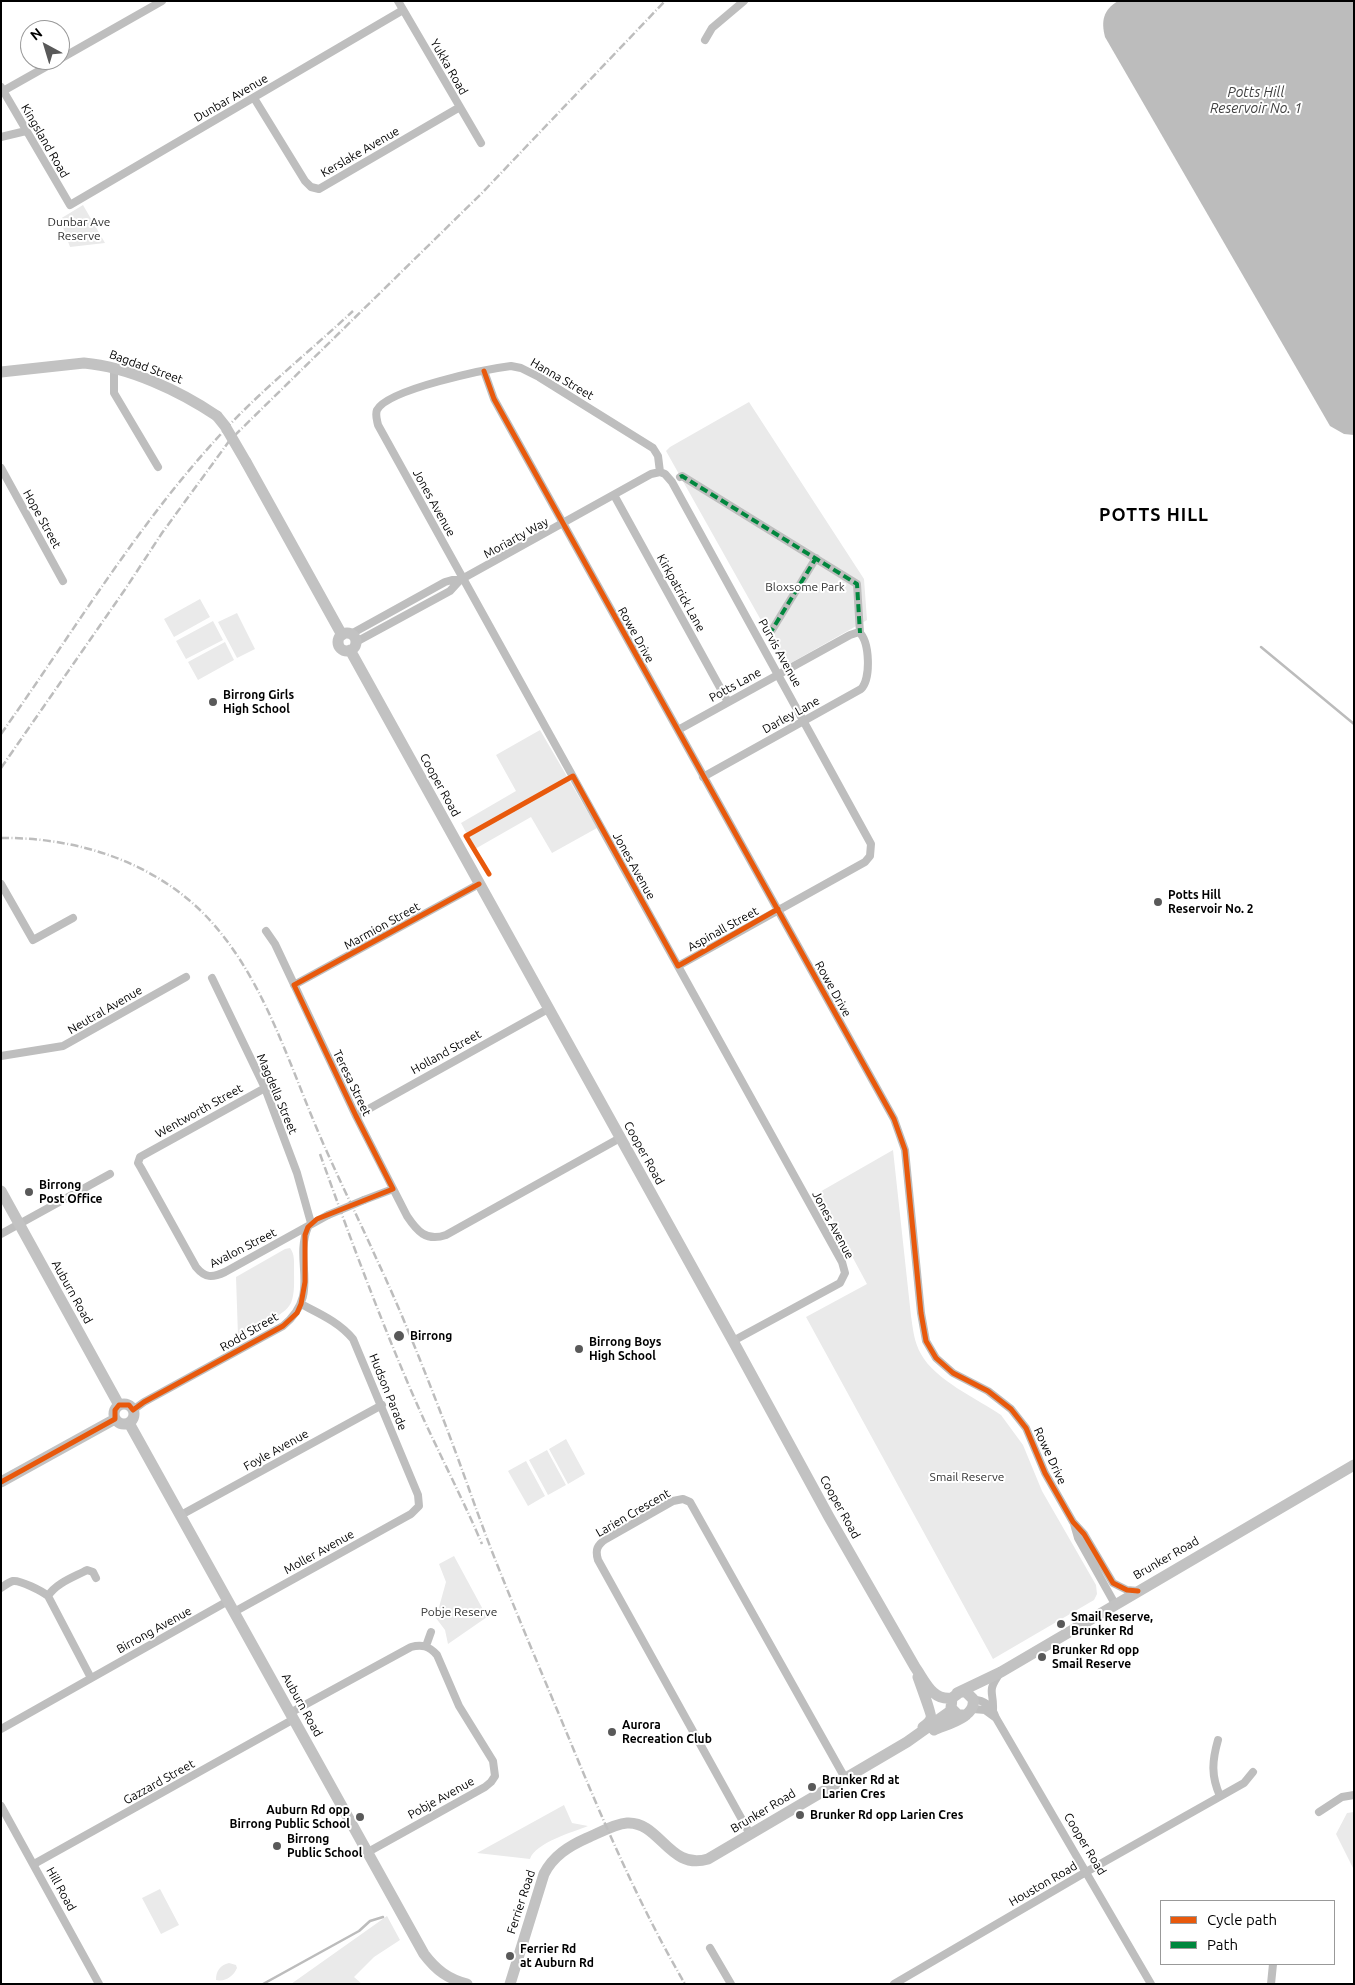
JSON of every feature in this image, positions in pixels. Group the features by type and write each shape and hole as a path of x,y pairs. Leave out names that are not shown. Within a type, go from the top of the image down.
{"main road":[{"name":"Bagdad Street","path":"1,372 84,363 114,368 176,392 198,403 217,416"},
{"name":"Cooper Road","path":"217,416 225,426 350,640 479,884 733,1341 824,1509 915,1667"},
{"name":"Auburn Road","path":"1,1192 119,1405"},
{"path":"126,1404 134,1410 134,1416 129,1423 120,1423 115,1419 114,1413 119,1405 126,1404"},
{"path":"1,1482 115,1419"},
{"name":"Auburn Road","path":"129,1423 431,1963 446,1976 467,1984"},
{"name":"Brunker Road","path":"907,1742 953,1702 997,1674 1354,1465"},
{"path":"915,1667 936,1696 953,1702 958,1715 972,1706 966,1692 953,1702"},
{"path":"907,1742 932,1718 915,1667"},
{"name":"Brunker Road","path":"634,1824 650,1831 673,1853 693,1861 708,1860 845,1778 972,1706 997,1674"},
{"name":"Ferrier Road","path":"510,1984 541,1882 548,1867 562,1852 574,1844 618,1826 634,1824"}],"street":[{"path":"70,54 162,1"},
{"name":"Yukka Road","path":"398,1 481,143"},
{"path":"705,40 712,28 744,1"},
{"name":"Dunbar Avenue","path":"70,205 403,10"},
{"path":"2,89 39,70"},
{"name":"Kingsland Road","path":"2,89 70,205"},
{"name":"Kerslake Avenue","path":"254,98 305,180 311,187 319,189 460,107"},
{"path":"1,137 26,131"},
{"name":"Hanna Street","path":"376,415 385,402 412,388 511,366 521,368 539,377 653,448 658,456 660,472"},
{"path":"114,368 114,393 158,467"},
{"name":"Rowe Drive","path":"484,371 494,398 901,1134 905,1150 923,1331 930,1350 953,1373 988,1391 1011,1409 1018,1418 1030,1436 1045,1473 1073,1522 1078,1538 1115,1604"},
{"name":"Jones Avenue","path":"376,415 378,425 462,579 842,1262 845,1273 840,1283 733,1341"},
{"name":"Hope Street","path":"1,468 64,581"},
{"name":"Moriarty Way","path":"350,640 450,591 462,579 651,474 660,472"},
{"name":"Purvis Avenue","path":"660,472 665,474 672,482 779,674 868,837 871,851"},
{"path":"680,477 682,476 816,558 834,565 857,584 860,633"},
{"name":"Kirkpatrick Lane","path":"614,494 728,702"},
{"path":"767,633 772,630 816,558"},
{"name":"Potts Lane","path":"678,730 850,635 860,633"},
{"name":"Darley Lane","path":"703,777 861,689 866,684 868,677 864,638 860,633"},
{"name":"Aspinall Street","path":"678,966 865,862 871,851"},
{"path":"1,884 33,940 73,918"},
{"name":"Marmion Street","path":"294,986 479,884"},
{"name":"Teresa Street","path":"266,931 275,944 356,1116 393,1189 407,1216 424,1236 434,1238 446,1235 620,1138"},
{"name":"Neutral Avenue","path":"1,1056 63,1046 186,977"},
{"name":"Magdella Street","path":"212,978 265,1088 297,1173 309,1225"},
{"name":"Holland Street","path":"356,1116 548,1008"},
{"name":"Wentworth Street","path":"145,1154 265,1088"},
{"name":"Avalon Street","path":"145,1154 140,1157 138,1163 196,1267 204,1275 214,1277 328,1215 393,1189"},
{"path":"1,1234 110,1174"},
{"name":"Rodd Street","path":"134,1410 144,1402 283,1326 301,1304 305,1282 304,1241 309,1225"},
{"name":"Hudson Parade","path":"301,1304 335,1322 349,1334 358,1349 418,1495 419,1506 414,1512"},
{"name":"Foyle Avenue","path":"181,1516 382,1406"},
{"name":"Larien Crescent","path":"750,1834 598,1560 596,1555 598,1546 606,1539 673,1501 683,1498 690,1502 845,1778"},
{"name":"Moller Avenue","path":"231,1606 414,1512"},
{"name":"Rowe Drive","path":"1073,1522 1084,1534 1113,1583 1126,1590 1138,1591"},
{"path":"48,1596 51,1590 87,1570 93,1572 96,1578"},
{"path":"1,1588 13,1581 19,1582 41,1590 48,1596 91,1678"},
{"name":"Birrong Avenue","path":"1,1728 91,1678 231,1606"},
{"path":"292,1716 411,1647 426,1646 431,1632"},
{"name":"Pobje Avenue","path":"368,1852 485,1787 492,1782 495,1776 493,1761 459,1706 437,1655 432,1648 426,1646"},
{"name":"Cooper Road","path":"997,1674 990,1691 996,1718 1151,1984"},
{"path":"972,1706 983,1701 993,1710"},
{"path":"972,1706 985,1710 996,1718"},
{"name":"Gazzard Street","path":"34,1864 292,1716"},
{"path":"1218,1740 1213,1758 1212,1772 1220,1796"},
{"name":"Houston Road","path":"894,1984 1086,1872 1244,1783 1253,1772"},
{"path":"1319,1812 1342,1797 1354,1795"},
{"name":"Hill Road","path":"1,1806 100,1984"},
{"path":"710,1948 731,1984"},
{"path":"1271,1984 1273,1965"}],"green space":[{"name":"Dunbar Ave Reserve","path":"83,205 105,243 70,247 60,219"},
{"name":"Bloxsome Park","path":"749,402 864,579 867,620 789,664 785,663 666,451"},
{"path":"200,599 210,617 174,637 164,619"},
{"path":"237,613 255,649 237,658 218,622"},
{"path":"213,621 223,640 186,659 176,641"},
{"path":"225,642 234,660 198,680 188,662"},
{"path":"540,730 597,828 552,853 531,817 475,849 461,823 516,791 496,755"},
{"name":"Smail Reserve","path":"893,1150 911,1316 914,1335 921,1354 927,1363 946,1380 1001,1415 1023,1445 1042,1491 1096,1585 1097,1594 1094,1600 993,1659 806,1317 867,1284 818,1193"},
{"path":"290,1248 293,1253 294,1262 294,1291 291,1303 275,1318 238,1336 236,1277"},
{"path":"566,1439 585,1474 568,1484 549,1449"},
{"path":"547,1450 566,1485 548,1495 529,1460"},
{"path":"526,1461 545,1496 528,1506 508,1471"},
{"name":"Pobje Reserve","path":"454,1556 487,1617 448,1644 445,1630 436,1618 446,1582 439,1564"},
{"path":"564,1805 572,1823 588,1826 547,1843 533,1853 530,1859 477,1853"},
{"path":"1354,1812 1354,1870 1336,1834 1347,1813"},
{"path":"160,1889 179,1925 161,1934 142,1898"},
{"path":"387,1916 400,1940 374,1957 354,1977 362,1984 291,1984"},
{"path":"229,1963 236,1965 237,1968 233,1974 226,1979 216,1980 219,1969"}],"water":[{"name":"Potts Hill Reservoir No. 1","path":"1118,1 1354,1 1354,435 1344,434 1330,426 1105,37 1104,16 1109,8"}],"waterway":[{"path":"1261,647 1354,724"},
{"path":"263,1984 359,1931 370,1921 383,1917"}],"railway":[{"path":"1,768 162,533 230,440 482,193 665,1"},
{"path":"1,734 133,543 190,470 252,402 353,311"},
{"path":"1,838 57,842 84,848 111,856 162,880 206,916 227,941 246,969 276,1028 327,1152 405,1323 502,1577 595,1800 652,1924 685,1984"},
{"path":"320,1154 382,1321 424,1420 482,1544"}],"marked path":[{"path":"680,477 682,476 857,584 860,633"},
{"path":"767,633 772,630 816,558"}],"cycle path":[{"path":"484,371 494,399 894,1119 905,1150 921,1313 926,1341 936,1358 953,1373 988,1391 1011,1409 1026,1428 1045,1473 1073,1522 1084,1534 1113,1583 1127,1590 1138,1591"},
{"path":"489,874 466,836 573,776 678,966 778,909"},
{"path":"1,1482 115,1419 115,1410 119,1405 129,1405 133,1410 144,1402 283,1326 297,1313 301,1304 305,1282 305,1235 308,1227 317,1219 393,1189 294,985 479,884"}],"place":[{"name":"Birrong Girls High School","path":"213,702"},
{"name":"Potts Hill Reservoir No. 2","path":"1158,902"},
{"name":"Birrong Post Office","path":"29,1192"},
{"name":"Birrong","path":"399,1336"},
{"name":"Birrong Boys High School","path":"579,1349"},
{"name":"Smail Reserve, Brunker Rd","path":"1061,1624"},
{"name":"Brunker Rd opp Smail Reserve","path":"1042,1657"},
{"name":"Aurora Recreation Club","path":"612,1732"},
{"name":"Brunker Rd at Larien Cres","path":"812,1787"},
{"name":"Brunker Rd opp Larien Cres","path":"800,1815"},
{"name":"Auburn Rd opp Birrong Public School","path":"360,1817"},
{"name":"Birrong Public School","path":"277,1846"},
{"name":"Ferrier Rd at Auburn Rd","path":"510,1956"}],"district":[{"name":"POTTS HILL","path":"1154,515"}]}
